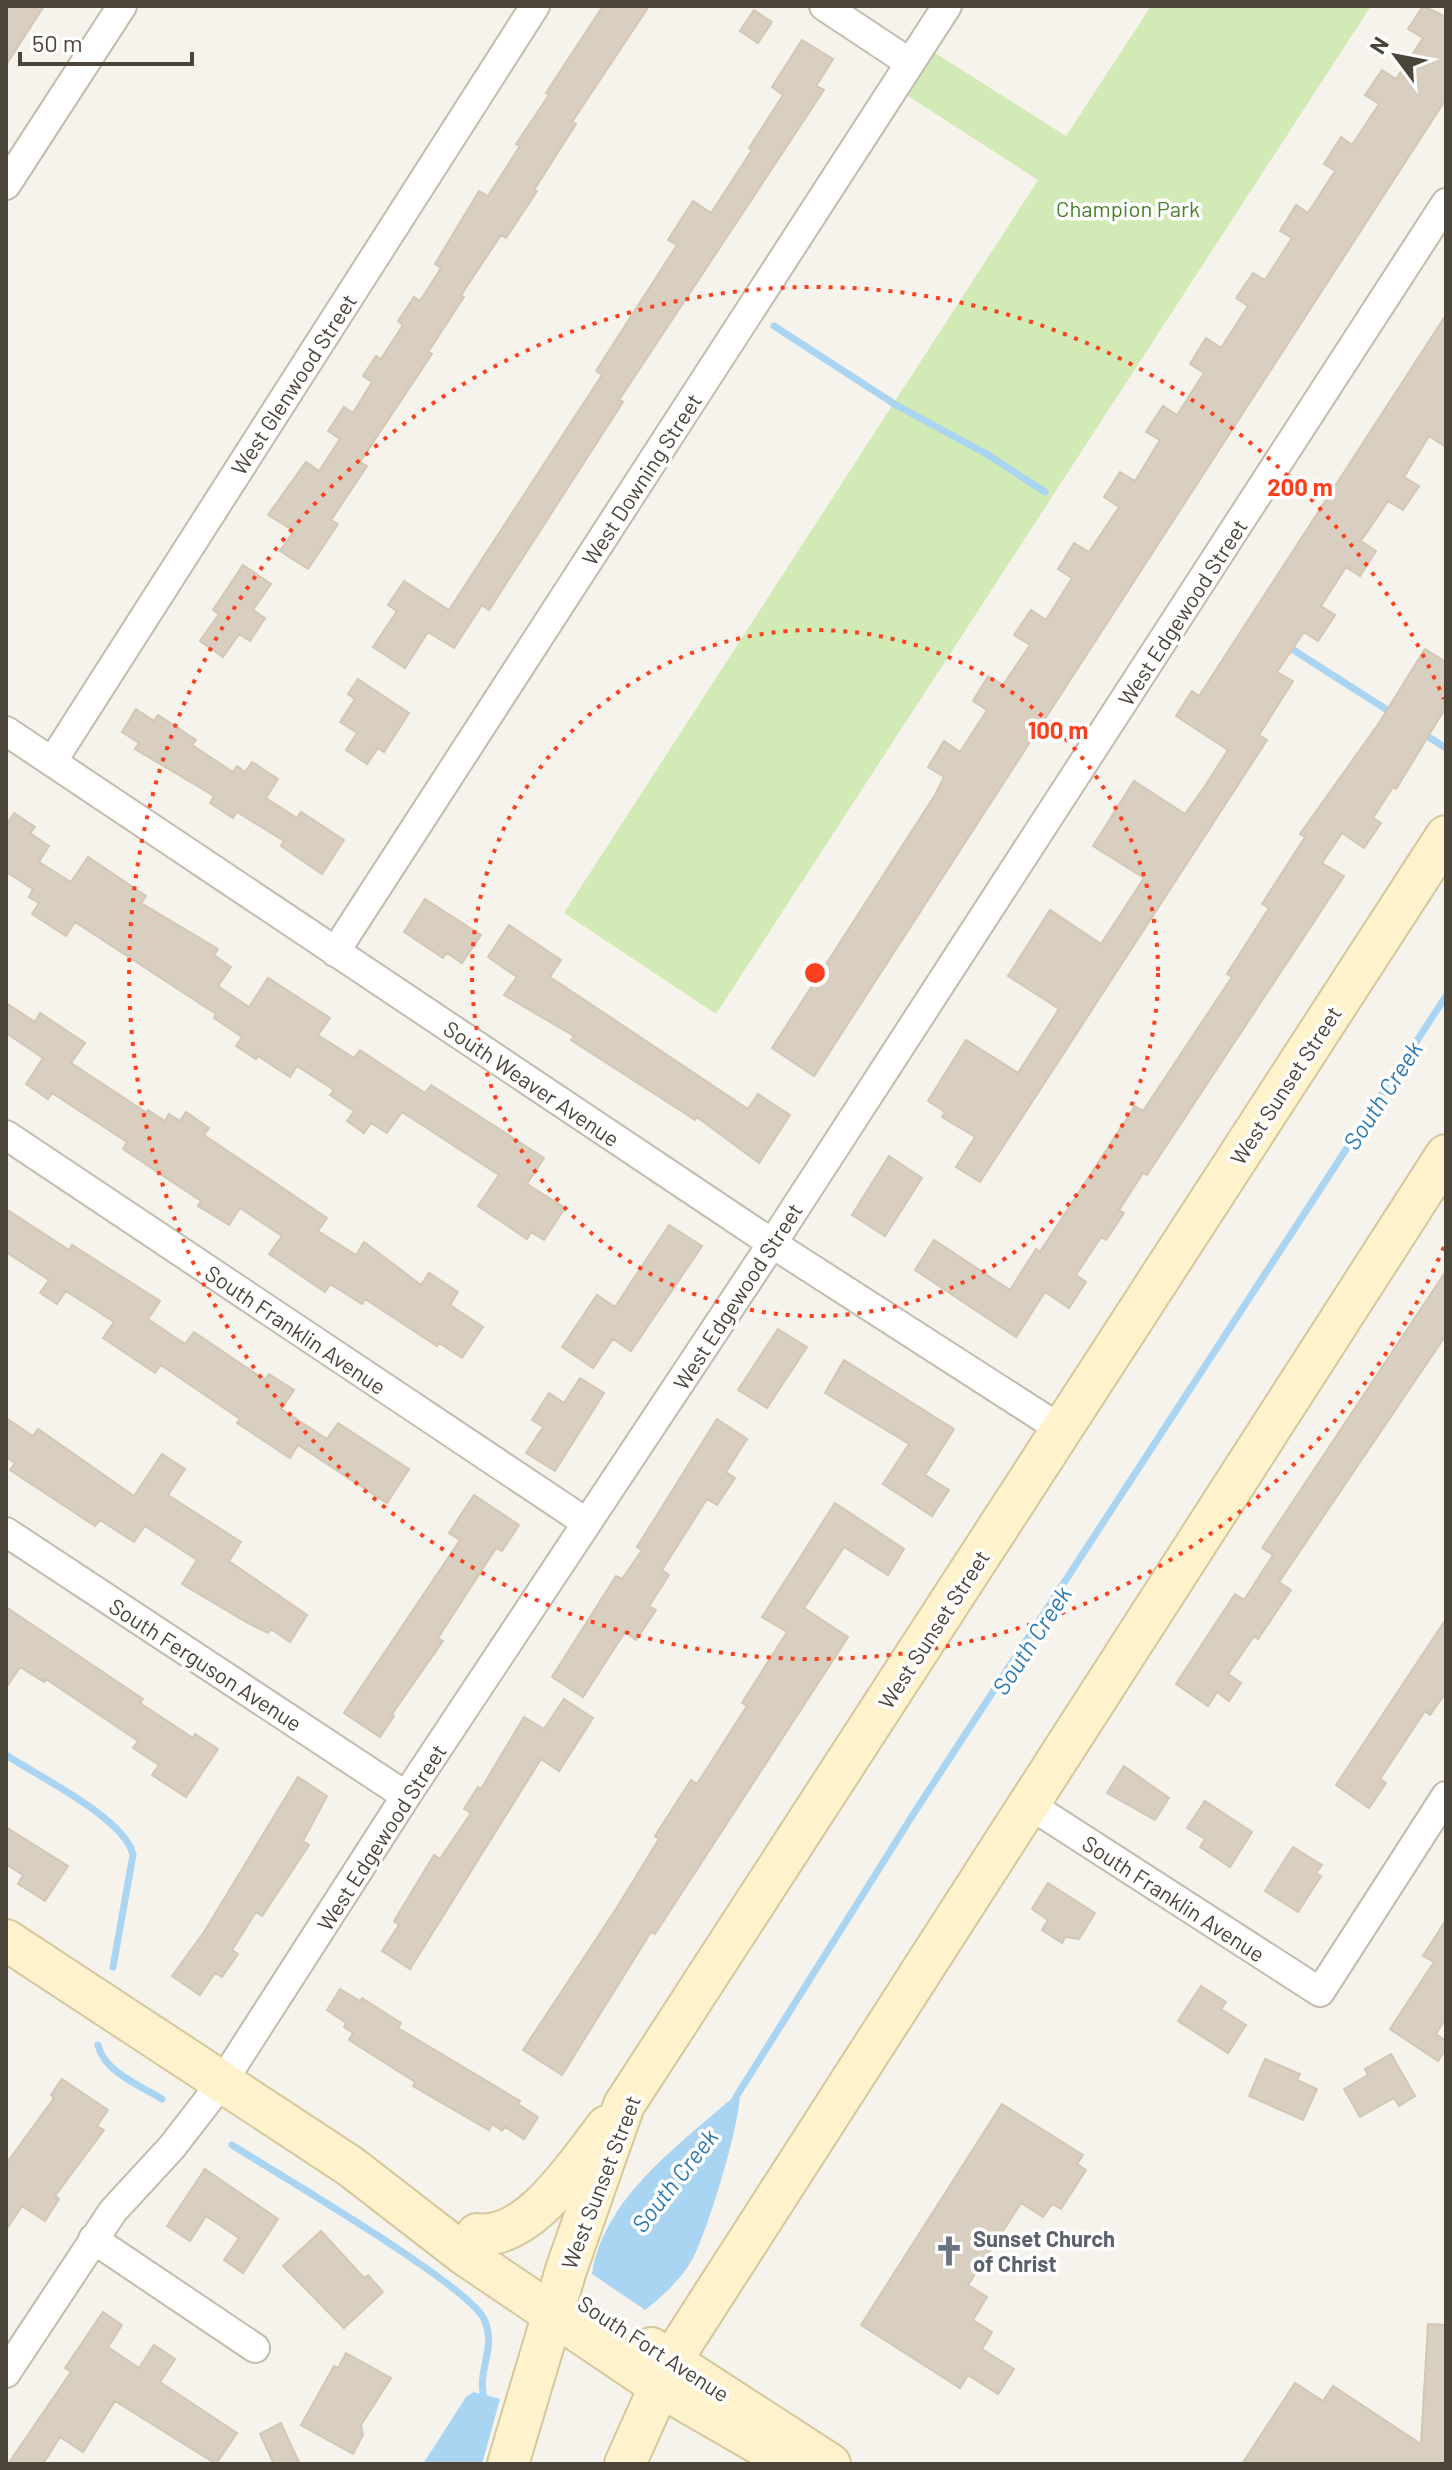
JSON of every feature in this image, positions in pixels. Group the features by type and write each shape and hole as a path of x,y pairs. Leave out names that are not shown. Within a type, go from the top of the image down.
{"main road":[{"name":"West Sunset Street","path":"508,2464 557,2302 624,2105 1446,836"},
{"path":"625,2464 665,2374 1027,1803 1446,1155"},
{"name":"South Fort Avenue","path":"6,1940 350,2166 477,2234 557,2302"},
{"path":"477,2234 505,2233 533,2213 624,2105"},
{"name":"South Fort Avenue","path":"350,2166 406,2213 557,2302 794,2464"},
{"name":"South Fort Avenue","path":"665,2374 830,2464"}],"street":[{"path":"6,185 122,6"},
{"name":"West Glenwood Street","path":"52,762 535,6"},
{"path":"824,6 910,63"},
{"name":"West Downing Street","path":"335,952 947,6"},
{"name":"West Edgewood Street","path":"6,2373 93,2239 172,2147 223,2081 406,1796 773,1244 1446,203"},
{"name":"South Weaver Avenue","path":"6,731 773,1244 1062,1430"},
{"name":"South Franklin Avenue","path":"6,1135 587,1523"},
{"name":"South Ferguson Avenue","path":"6,1532 406,1796"},
{"name":"South Franklin Avenue","path":"1027,1803 1320,1992 1446,1796"},
{"path":"93,2239 255,2348"}],"green space":[{"name":"Champion Park","path":"1151,6 1371,6 716,1014 564,913 1038,180 905,94 935,53 1066,136"}],"water":[{"path":"740,2091 723,2173 695,2254 673,2285 645,2310 592,2274 600,2245 613,2219 650,2172"},
{"path":"474,2392 500,2399 482,2464 423,2464 466,2397"}],"building":[{"path":"6,6 44,6 6,65"},
{"path":"603,6 649,6 572,122 576,124 534,190 537,191 506,238 501,235 461,295 464,297 428,352 432,354 360,462 367,466 331,520 338,524 308,569 280,551 294,531 268,515 306,462 319,471 340,439 328,431 344,407 353,413 372,382 363,376 376,356 381,359 403,325 398,321 414,297 420,301 441,268 435,264 479,191 488,196 520,146 516,144 549,95 546,93"},
{"path":"1423,6 1446,17 1446,99 814,1076 772,1048 935,795 944,777 928,767 944,741 960,752 987,710 973,701 988,676 1003,685 1030,645 1014,635 1031,610 1046,620 1072,578 1058,569 1074,543 1089,552 1119,507 1104,497 1120,472 1135,481 1160,440 1146,432 1163,406 1177,415 1204,373 1190,364 1206,338 1221,348 1248,306 1236,298 1253,273 1265,280 1292,238 1280,231 1296,205 1308,213 1335,171 1324,164 1341,137 1352,145 1379,104 1365,95 1382,70 1396,79 1423,38 1408,29"},
{"path":"754,10 772,22 758,43 740,31"},
{"path":"802,40 833,59 816,86 824,90 619,400 623,402 489,610 482,605 454,648 428,632 405,668 373,647 397,611 388,605 404,581 449,610 602,375 596,371 677,245 668,240 693,201 711,213 752,150 749,148 783,95 772,87"},
{"path":"1446,315 1446,447 1429,436 1404,477 1419,486 1403,510 1388,501 1361,541 1376,551 1360,576 1346,567 1321,606 1335,615 1318,641 1304,632 1277,672 1293,681 1259,735 1267,740 980,1182 956,1167 975,1137 942,1117 945,1112 928,1101 966,1040 1018,1073 1059,1009 1008,976 1050,910 1101,944 1144,878 1093,846 1134,781 1185,814 1205,786 1228,750 1176,716 1192,691 1199,696"},
{"path":"243,565 271,584 253,610 265,618 250,641 239,634 223,657 200,641 219,614 213,610"},
{"path":"1425,649 1446,662 1446,707 1396,789 1393,787 1373,818 1381,823 1364,848 1342,833 1322,863 1344,876 1147,1175 1143,1173 1119,1210 1124,1213 1106,1240 1101,1237 1076,1275 1086,1282 1069,1308 1045,1292 1016,1337 915,1270 934,1240 1010,1290 1036,1249 1040,1252 1135,1106 1143,1111 1232,977 1227,974 1269,908 1262,904 1305,837 1300,834 1379,723"},
{"path":"358,679 409,713 384,752 378,748 367,764 346,750 357,733 340,722 355,699 348,694"},
{"path":"136,709 154,721 158,715 196,740 192,745 233,772 237,766 245,772 252,762 278,779 266,798 297,818 301,812 344,840 322,874 281,846 284,841 237,812 233,818 210,803 214,796 135,749 139,743 122,732"},
{"path":"14,813 35,827 30,833 49,846 39,862 71,882 88,857 146,896 141,903 218,949 214,955 231,967 218,986 249,1007 268,978 330,1018 318,1035 354,1058 360,1050 425,1093 431,1085 544,1158 527,1184 565,1208 544,1240 531,1232 527,1239 478,1206 499,1175 402,1112 387,1133 371,1123 364,1133 347,1121 354,1111 330,1095 334,1090 297,1066 290,1077 258,1056 256,1059 236,1046 242,1037 214,1018 216,1014 75,922 66,936 32,914 39,903 29,897 33,889 6,872 6,826"},
{"path":"425,899 481,935 462,963 447,953 443,958 404,932"},
{"path":"509,925 561,960 550,977 748,1109 758,1094 790,1115 759,1163 697,1117 695,1120 571,1040 574,1036 504,995 517,977 488,957"},
{"path":"6,1003 35,1022 40,1013 85,1043 71,1063 147,1113 148,1110 165,1121 169,1114 180,1121 186,1112 209,1128 204,1135 327,1218 318,1231 356,1255 364,1242 421,1285 429,1273 458,1292 450,1305 483,1327 462,1358 439,1343 437,1346 365,1299 362,1304 330,1284 325,1292 269,1254 282,1236 240,1208 229,1225 198,1206 201,1201 123,1149 127,1142 52,1093 48,1099 26,1084 43,1058 6,1033"},
{"path":"889,1156 922,1178 885,1236 852,1215"},
{"path":"6,1209 69,1250 72,1245 160,1301 148,1319 185,1344 194,1332 265,1380 269,1374 294,1390 281,1409 327,1439 338,1423 409,1469 387,1503 298,1445 290,1458 237,1423 240,1419 161,1365 155,1373 103,1338 114,1322 66,1291 57,1304 40,1293 49,1280 6,1252"},
{"path":"669,1225 702,1246 631,1351 613,1339 593,1368 562,1347 597,1295 615,1307"},
{"path":"1446,1271 1446,1335 1279,1582 1291,1590 1258,1639 1254,1636 1228,1674 1241,1683 1229,1701 1217,1692 1208,1706 1176,1684 1235,1594 1244,1600 1273,1555 1262,1548"},
{"path":"778,1329 807,1347 767,1408 738,1390"},
{"path":"844,1360 954,1429 925,1475 949,1490 932,1516 883,1484 909,1444 825,1393"},
{"path":"580,1378 604,1393 555,1471 526,1453 543,1427 532,1420 549,1393 564,1403"},
{"path":"6,1418 33,1436 38,1429 134,1496 162,1454 185,1469 168,1495 241,1542 229,1561 307,1615 290,1642 271,1629 268,1633 248,1623 182,1584 197,1560 145,1526 134,1542 100,1520 95,1526 10,1470 15,1463 6,1457"},
{"path":"717,1419 747,1439 726,1472 735,1478 717,1505 707,1499 662,1570 669,1575 649,1606 656,1610 636,1640 625,1632 583,1697 552,1677 616,1576 622,1579 642,1550 637,1547"},
{"path":"474,1495 519,1525 502,1551 496,1548 438,1638 443,1641 392,1714 394,1716 380,1737 344,1713 460,1540 449,1533"},
{"path":"835,1503 904,1549 888,1575 844,1547 804,1608 848,1637 655,1934 651,1932 562,2075 523,2050 616,1909 659,1839 655,1836 691,1780 697,1784 747,1706 742,1703 787,1632 762,1617"},
{"path":"6,1607 143,1699 140,1703 193,1738 195,1734 218,1749 186,1797 152,1775 159,1765 133,1748 138,1741 46,1679 44,1682 20,1667 6,1688"},
{"path":"1446,1619 1446,1692 1430,1715 1425,1711 1380,1779 1386,1783 1369,1808 1336,1785"},
{"path":"564,1699 593,1718 559,1771 541,1759 410,1969 382,1951 399,1925 394,1921 434,1855 440,1859 471,1813 464,1809 478,1787 481,1789 524,1717 544,1729"},
{"path":"1124,1766 1169,1798 1155,1820 1107,1793"},
{"path":"298,1777 327,1796 303,1841 309,1845 262,1916 256,1912 232,1950 238,1954 222,1977 215,1973 200,1995 172,1976 204,1932"},
{"path":"1205,1801 1252,1832 1230,1867 1200,1847 1205,1839 1187,1828"},
{"path":"6,1827 68,1866 45,1901 18,1884 23,1875 6,1864"},
{"path":"1293,1847 1322,1865 1316,1873 1321,1876 1298,1912 1265,1891"},
{"path":"1048,1883 1095,1913 1079,1939 1065,1937 1062,1943 1042,1930 1048,1920 1032,1909"},
{"path":"1446,1920 1446,2018 1436,2034 1446,2041 1446,2049 1438,2061 1390,2029 1434,1962 1423,1956"},
{"path":"1201,1986 1226,2002 1221,2009 1246,2025 1228,2053 1178,2021"},
{"path":"340,1989 360,2001 362,1998 401,2023 398,2028 520,2101 518,2104 538,2117 524,2139 505,2127 502,2131 492,2124 489,2130 413,2086 415,2082 349,2040 353,2033 344,2027 346,2023 327,2010"},
{"path":"1391,2054 1415,2096 1399,2106 1394,2098 1360,2117 1344,2089 1368,2075 1365,2069"},
{"path":"1265,2059 1300,2074 1297,2080 1317,2089 1303,2120 1249,2096"},
{"path":"62,2079 108,2110 97,2126 104,2130 55,2196 59,2199 45,2221 22,2206 6,2230 6,2164 54,2098 51,2095"},
{"name":"Sunset Church of Christ","path":"1002,2104 1083,2155 1077,2164 1086,2170 1061,2209 1052,2204 1043,2217 1021,2203 968,2285 987,2297 973,2320 992,2332 982,2349 1014,2369 998,2394 968,2375 960,2388 861,2325"},
{"path":"205,2169 278,2219 243,2273 224,2260 239,2238 206,2216 190,2241 167,2226"},
{"path":"321,2231 364,2278 368,2275 383,2292 344,2328 283,2266"},
{"path":"103,2312 122,2325 108,2347 139,2368 154,2345 175,2359 160,2382 237,2433 216,2464 115,2401 83,2452 60,2437 43,2464 8,2464 71,2372 65,2368"},
{"path":"1428,2324 1446,2325 1446,2464 1242,2464 1295,2383 1323,2401 1333,2386 1421,2444"},
{"path":"346,2353 391,2378 361,2425 363,2435 353,2454 301,2425 334,2366 338,2368"},
{"path":"281,2423 300,2464 274,2464 260,2434"}],"waterway":[{"path":"774,326 896,405 985,453 1045,492"},
{"path":"1284,644 1395,715"},
{"path":"1422,733 1446,748"},
{"name":"South Creek","path":"736,2097 914,1813 1446,996"},
{"path":"6,1755 79,1799 115,1827 127,1841 133,1855 113,1967"},
{"path":"98,2045 115,2071 162,2099"},
{"path":"232,2145 408,2256 470,2303 484,2319 488,2330 483,2379 485,2402"}],"place":[{"name":"Sunset Church of Christ","path":"949,2251"}]}
